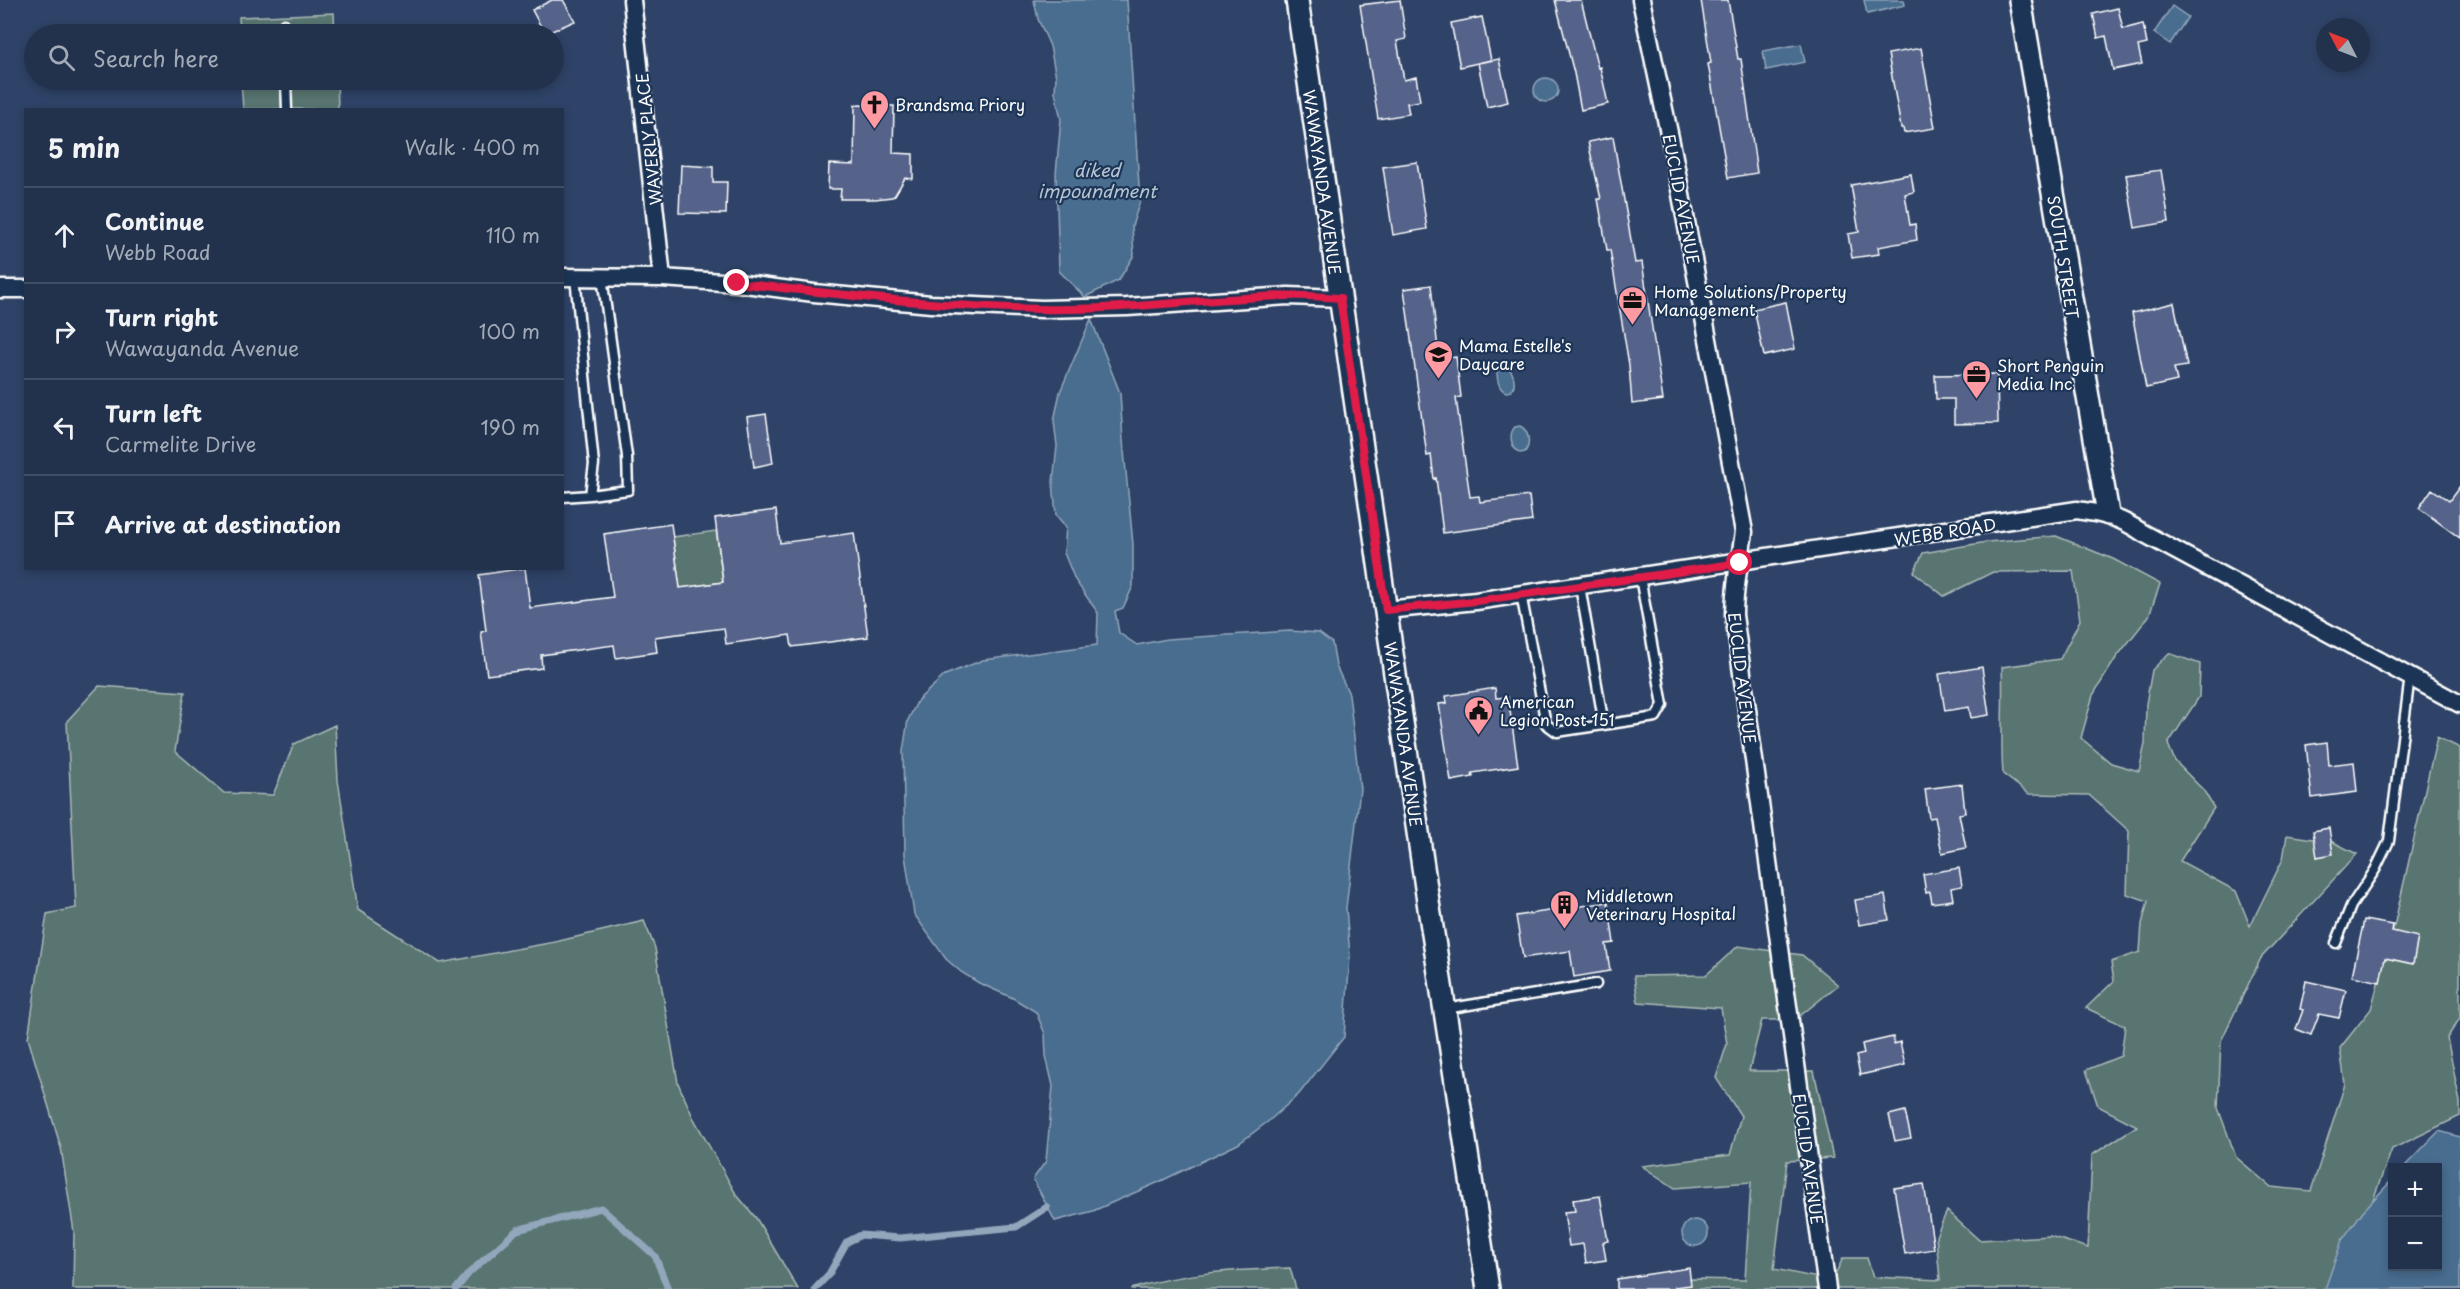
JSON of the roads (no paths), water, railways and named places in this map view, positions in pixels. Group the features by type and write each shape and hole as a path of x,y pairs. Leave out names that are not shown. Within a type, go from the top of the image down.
{"street":[{"name":"WAVERLY PLACE","path":"632,0 662,278"},
{"name":"WAWAYANDA AVENUE","path":"1297,0 1444,1009 1488,1289"},
{"name":"EUCLID AVENUE","path":"1641,0 1676,163 1744,532 1734,587 1734,615 1827,1289"},
{"name":"SOUTH STREET","path":"2020,0 2108,514"},
{"path":"569,277 662,278 737,283 931,304 1042,309 1126,307 1288,296 1340,298"},
{"path":"0,289 24,289"},
{"name":"WEBB ROAD","path":"1386,610 1521,594 1740,563 2077,510 2108,514 2124,520 2143,533 2460,704"}],"lane":[{"path":"286,90 287,108"},
{"path":"569,277 594,464 590,495"},
{"path":"564,497 628,490 627,456 602,277"},
{"path":"1521,594 1546,724 1557,732 1656,717 1663,705 1640,577"},
{"path":"1580,586 1604,725"},
{"path":"2336,943 2351,906 2375,870 2389,841 2410,676"},
{"path":"1444,1009 1596,984"}],"water":[{"name":"diked impoundment","path":"1034,0 1127,0 1140,201 1132,226 1134,255 1119,280 1085,297 1059,271 1056,174 1061,119 1055,92 1056,77 1050,46 1038,19"},
{"path":"1864,0 1904,0 1905,5 1867,14"},
{"path":"2172,6 2188,17 2170,44 2154,33"},
{"path":"1801,44 1805,62 1766,70 1763,51"},
{"path":"1546,78 1551,79 1557,85 1557,95 1551,101 1546,102 1541,101 1535,95 1534,90 1535,85 1541,79"},
{"path":"1091,319 1120,393 1133,544 1133,586 1123,608 1115,611 1119,633 1137,645 1167,639 1290,631 1319,633 1332,643 1336,666 1349,694 1360,789 1346,908 1350,956 1344,1037 1299,1094 1238,1144 1093,1211 1055,1221 1033,1179 1046,1161 1053,1086 1046,1056 1045,1034 1036,1012 1013,998 979,983 946,959 914,914 905,855 903,751 908,720 918,700 945,675 983,660 1097,645 1098,613 1075,580 1064,553 1066,527 1056,515 1053,482 1057,446 1054,421 1060,392"},
{"path":"1505,366 1511,371 1514,381 1511,391 1506,392 1500,386 1497,374 1497,371"},
{"path":"1520,426 1527,434 1528,441 1525,452 1520,453 1514,448 1511,437 1515,427"},
{"path":"2439,1131 2460,1137 2460,1289 2325,1289 2342,1240 2363,1211 2388,1184 2388,1271 2442,1271 2442,1163 2408,1163"},
{"path":"1695,1220 1704,1224 1708,1233 1704,1242 1695,1246 1686,1242 1682,1233 1686,1224"}],"waterway":[{"path":"815,1289 829,1274 847,1242 861,1235 900,1238 1016,1227 1047,1207"},
{"path":"456,1289 469,1273 517,1230 601,1208 655,1256 668,1289"}],"place":[{"name":"Brandsma Priory","path":"874,130"},
{"name":"Home Solutions/Property Management","path":"1633,326"},
{"name":"Mama Estelle's Daycare","path":"1438,380"},
{"name":"Short Penguin Media Inc","path":"1976,400"},
{"name":"American Legion Post 151","path":"1479,736"},
{"name":"Middletown Veterinary Hospital","path":"1565,930"}]}
